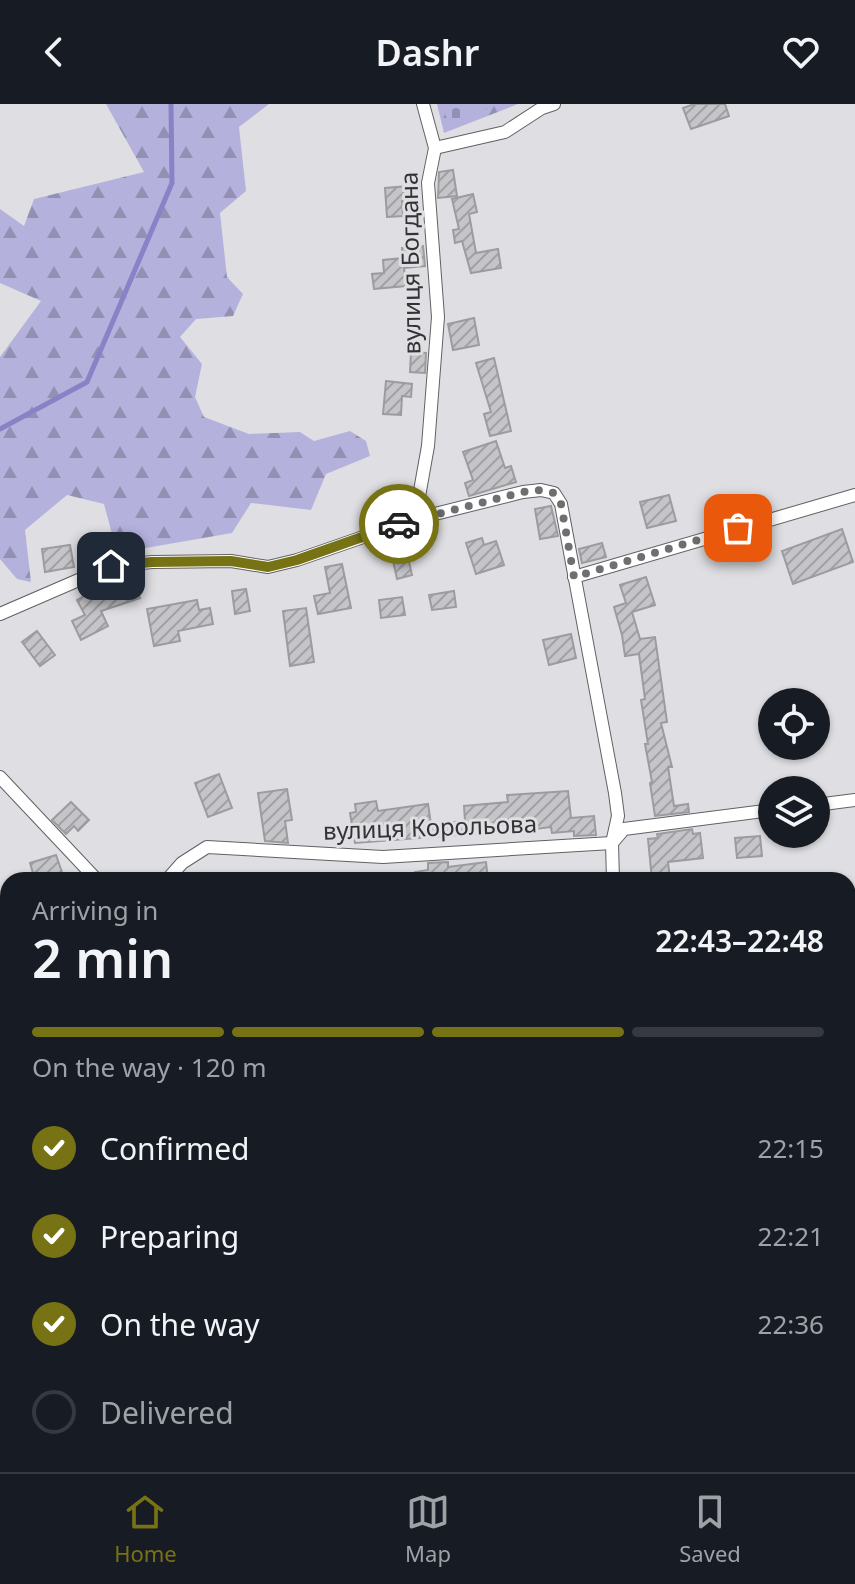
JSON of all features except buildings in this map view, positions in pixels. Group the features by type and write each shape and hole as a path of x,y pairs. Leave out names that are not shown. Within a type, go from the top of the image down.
{"street":[{"name":"вулиця Богдана","path":"415,519 428,446 438,317 428,183 435,148 423,104"},
{"path":"435,148 505,132 542,108 554,104"},
{"path":"0,614 111,566 231,561 268,567 415,519 523,492 541,490 554,493 561,504 615,793 618,816 612,843 613,872"},
{"path":"574,577 855,495"},
{"path":"0,777 89,872"},
{"path":"830,803 855,800"},
{"path":"612,843 624,829 758,812"},
{"name":"вулиця Корольова","path":"174,872 207,847 383,857 612,843"}],"green space":[{"path":"106,104 269,104 239,127 246,191 220,213 227,277 243,294 233,316 196,319 180,337 202,364 195,397 204,417 249,434 300,432 314,441 350,431 366,441 370,456 326,474 311,510 251,503 232,533 117,553 104,504 67,495 25,530 31,582 17,579 0,559 0,357 41,301 0,283 0,209 24,226 34,199 144,172"},
{"path":"437,104 518,104 444,133"},
{"path":"442,104 499,104 448,123"}],"waterway":[{"path":"0,429 87,382 172,183 171,104"}],"way so far":[{"path":"399,524 523,492 541,490 554,493 561,504 574,577 738,528"}],"route":[{"path":"111,566 231,561 268,567 399,524"}]}
